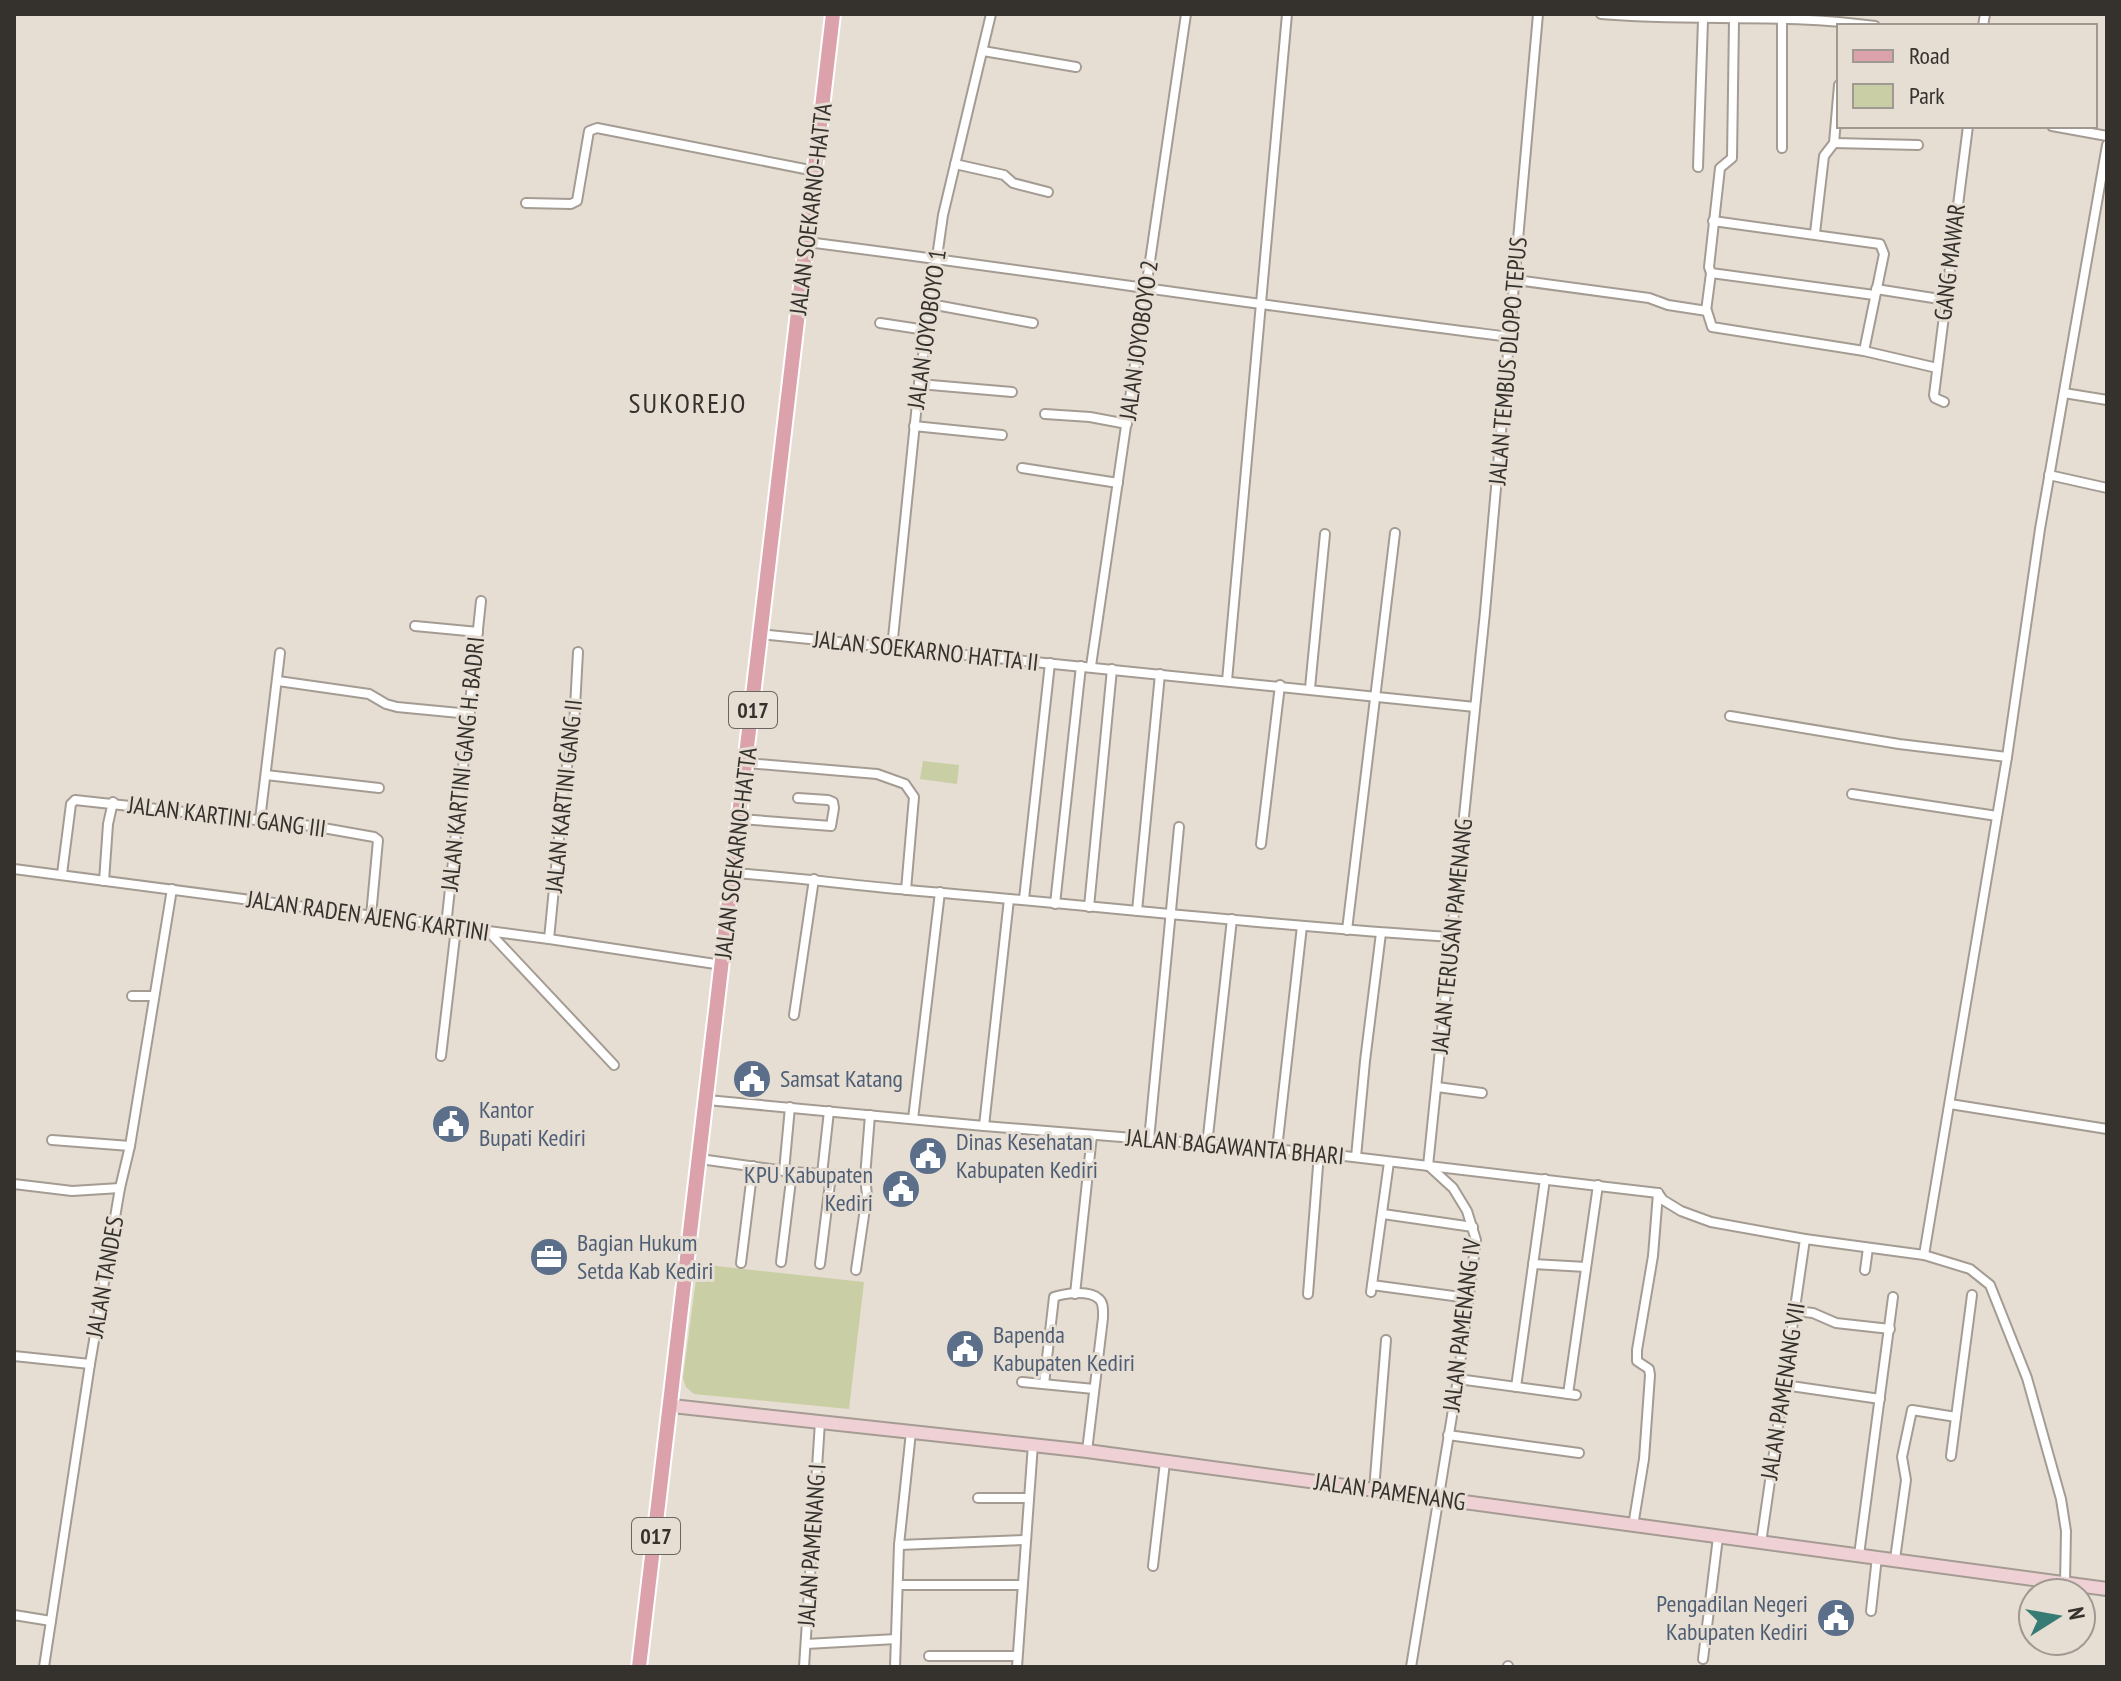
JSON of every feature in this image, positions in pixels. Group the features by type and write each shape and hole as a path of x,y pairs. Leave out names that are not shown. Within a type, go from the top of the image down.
{"main road":[{"name":"JALAN SOEKARNO-HATTA","path":"672,1406 833,14"},
{"name":"JALAN PAMENANG","path":"672,1406 1033,1444 2022,1577"},
{"name":"017","path":"639,1667 672,1406"}],"street":[{"name":"JALAN JOYOBOYO 1","path":"892,648 914,426 937,259 955,164 991,14"},
{"name":"JALAN JOYOBOYO 2","path":"1055,904 1086,666 1118,483 1186,14"},
{"path":"1227,681 1287,14"},
{"name":"JALAN TEMBUS DLOPO TEPUS","path":"1475,707 1538,14"},
{"path":"1601,14 1703,20 1782,17 1847,21"},
{"path":"1782,17 1782,148"},
{"path":"1698,167 1703,20"},
{"path":"1734,20 1732,158 1720,168 1709,267 1711,273 1706,311 1709,325 1864,351 1937,368"},
{"path":"983,51 1076,67"},
{"path":"1815,233 1824,156 1834,143 1837,108"},
{"path":"526,203 571,204 577,201 589,131 597,128 815,171"},
{"name":"GANG MAWAR","path":"1939,400 1937,368 1968,128"},
{"path":"2063,128 2107,136"},
{"path":"1834,143 1918,145"},
{"path":"1924,1255 2007,757 2049,475 2107,145"},
{"path":"955,164 1004,175 1013,183 1048,192"},
{"path":"1713,221 1880,244 1884,254 1864,351"},
{"path":"807,242 1146,287 1261,306 1510,337"},
{"path":"1711,273 1946,300"},
{"path":"1516,280 1642,297 1706,311"},
{"path":"930,304 1033,323"},
{"path":"880,323 926,330"},
{"path":"919,384 1012,392"},
{"path":"2064,393 2107,400"},
{"path":"1045,414 1090,417 1127,424"},
{"path":"914,426 1002,435"},
{"path":"1022,468 1118,483"},
{"path":"2049,475 2107,488"},
{"path":"1347,930 1395,533"},
{"path":"1310,688 1325,534"},
{"name":"JALAN KARTINI GANG H. BADRI","path":"446,926 481,601"},
{"path":"415,626 478,632"},
{"name":"JALAN SOEKARNO HATTA II","path":"760,634 1475,707"},
{"name":"JALAN KARTINI GANG II","path":"549,939 565,777 574,726 578,652"},
{"path":"260,820 280,653"},
{"path":"1024,899 1050,663"},
{"path":"1089,907 1112,669"},
{"path":"1137,911 1160,674"},
{"path":"278,681 369,694 397,707 470,714"},
{"path":"1261,844 1280,685"},
{"name":"JALAN TERUSAN PAMENANG","path":"1428,1166 1475,707"},
{"path":"1730,716 1899,744 2007,757"},
{"path":"747,763 877,774 905,784 914,797 906,890"},
{"path":"266,775 379,788"},
{"path":"1852,794 1997,816"},
{"path":"740,819 831,826 833,802 798,798"},
{"name":"JALAN KARTINI GANG III","path":"62,874 72,801 113,802 312,826 378,840 371,916"},
{"path":"104,881 108,824 113,802"},
{"path":"1149,1140 1179,827"},
{"name":"JALAN RADEN AJENG KARTINI","path":"14,869 549,939 722,965"},
{"path":"733,873 1452,937"},
{"path":"794,1015 814,879"},
{"name":"JALAN TANDES","path":"44,1667 90,1364 172,889"},
{"path":"913,1119 940,892"},
{"path":"984,1126 1009,899"},
{"path":"1207,1145 1232,919"},
{"path":"1277,1149 1302,926"},
{"path":"441,1056 456,928"},
{"path":"490,932 614,1065"},
{"path":"1356,1157 1381,933"},
{"path":"132,996 153,996"},
{"path":"1437,1087 1482,1093"},
{"name":"JALAN BAGAWANTA BHARI","path":"707,1100 1319,1153 1658,1193"},
{"path":"1950,1104 2107,1129"},
{"path":"781,1262 790,1107"},
{"path":"820,1264 829,1111"},
{"path":"856,1270 867,1195 865,1177 870,1115"},
{"path":"1075,1294 1092,1135"},
{"path":"52,1140 130,1146"},
{"path":"1308,1294 1319,1153"},
{"path":"700,1159 865,1177"},
{"path":"1389,1162 1371,1289 1468,1298"},
{"path":"741,1263 753,1166"},
{"name":"JALAN PAMENANG IV","path":"1411,1667 1458,1379 1476,1240 1473,1227 1453,1188 1428,1166"},
{"path":"1516,1387 1545,1179"},
{"path":"14,1184 72,1191 120,1188"},
{"path":"1458,1379 1572,1395 1598,1185"},
{"path":"1658,1193 1663,1200 1681,1211 1711,1222 1805,1239 1924,1255 1970,1269 1990,1285 2027,1378 2061,1499 2066,1531 2065,1577"},
{"path":"1633,1526 1644,1459 1650,1375 1649,1369 1637,1361 1637,1350 1653,1256 1653,1224 1658,1193"},
{"path":"1383,1214 1473,1227"},
{"name":"JALAN PAMENANG VII","path":"1761,1543 1805,1239"},
{"path":"1865,1270 1868,1248"},
{"path":"1533,1264 1586,1267"},
{"path":"1044,1384 1052,1302 1057,1295 1088,1294 1099,1298 1103,1318 1087,1451"},
{"path":"1951,1456 1972,1295"},
{"path":"1859,1555 1893,1297"},
{"path":"1796,1311 1813,1313 1836,1323 1890,1329"},
{"path":"1374,1490 1386,1340"},
{"path":"14,1356 90,1364"},
{"path":"1022,1382 1094,1389"},
{"path":"1784,1385 1880,1399"},
{"path":"1895,1559 1906,1488 1902,1457 1909,1412 1916,1409 1956,1417"},
{"name":"JALAN PAMENANG I","path":"804,1667 820,1422"},
{"path":"895,1667 899,1545 911,1432"},
{"path":"1448,1435 1579,1453"},
{"path":"1017,1667 1033,1444"},
{"path":"1153,1566 1165,1462"},
{"path":"978,1498 1027,1498"},
{"path":"1703,1659 1718,1537"},
{"path":"899,1545 1025,1540"},
{"path":"1871,1611 1877,1557"},
{"path":"898,1585 1022,1585"},
{"path":"14,1615 51,1621"},
{"path":"806,1644 896,1639"},
{"path":"929,1656 1017,1656"}],"green space":[{"path":"923,761 959,765 957,784 920,779"},
{"path":"698,1264 864,1282 849,1409 694,1394 686,1387 683,1378"}],"place":[{"name":"Samsat Katang","path":"752,1079"},
{"name":"Kantor Bupati Kediri","path":"451,1124"},
{"name":"Dinas Kesehatan Kabupaten Kediri","path":"928,1156"},
{"name":"KPU Kabupaten Kediri","path":"901,1189"},
{"name":"Bagian Hukum Setda Kab Kediri","path":"549,1257"},
{"name":"Bapenda Kabupaten Kediri","path":"965,1349"},
{"name":"Pengadilan Negeri Kabupaten Kediri","path":"1836,1618"}],"district":[{"name":"SUKOREJO","path":"688,403"}]}
